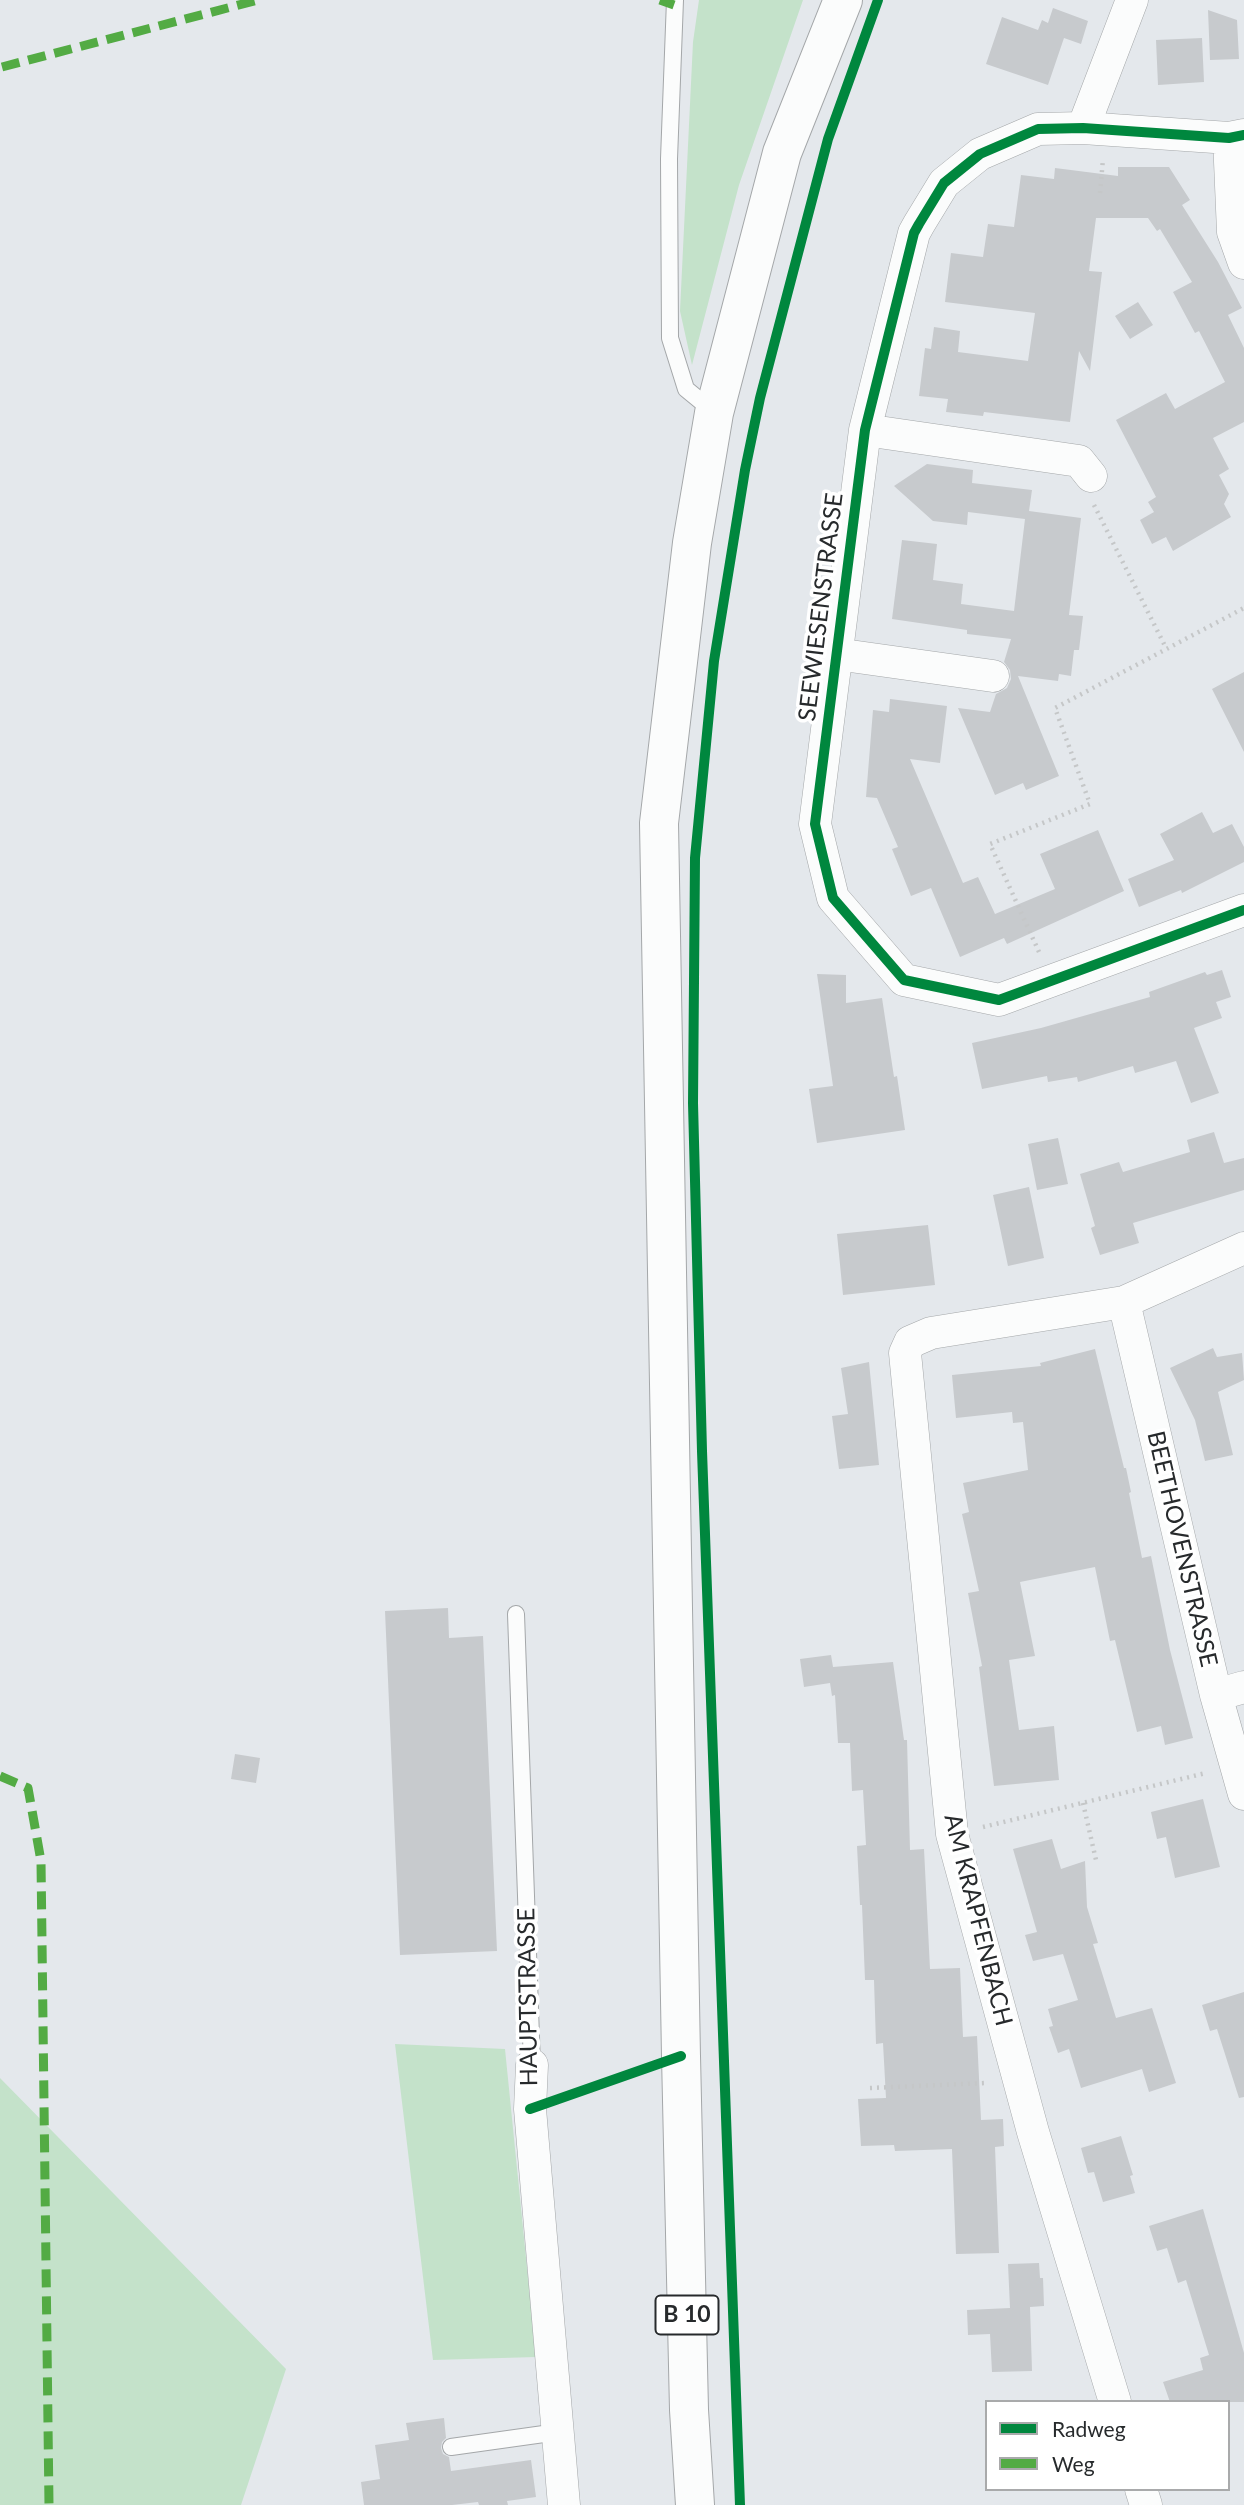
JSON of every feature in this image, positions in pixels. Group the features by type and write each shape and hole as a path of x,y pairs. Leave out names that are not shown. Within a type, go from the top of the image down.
{"main road":[{"name":"B 10","path":"695,2505 689,2410 659,823 692,542 714,413 782,153 843,0"}],"street":[{"path":"1083,128 1132,0"},
{"name":"SEEWIESENSTRASSE","path":"1244,263 1233,232 1236,137 1083,128 1038,129 980,154 944,183 914,233 866,430 815,824 833,898 904,980 999,1000 1244,910"},
{"path":"866,430 1079,461 1091,475"},
{"name":"SEEWIESENSTRASSE","path":"836,654 993,676"},
{"path":"1124,1302 1244,1248"},
{"name":"AM KRAPFENBACH","path":"1114,2400 1019,2081 952,1835 905,1353 910,1342 931,1333 1124,1302"},
{"name":"BEETHOVENSTRASSE","path":"1124,1302 1230,1691 1240,1780"},
{"name":"HAUPTSTRASSE","path":"532,2065 530,2109 564,2505"}],"lane":[{"path":"675,0 669,159 670,338 686,389 714,413"},
{"name":"HAUPTSTRASSE","path":"516,1615 532,2065"},
{"path":"451,2446 558,2432"}],"path":[{"path":"1091,475 1094,506 1166,648"},
{"path":"1052,981 990,844 1090,804 1055,708 1244,608"},
{"path":"952,1835 1083,1803 1240,1780"},
{"path":"1083,1803 1096,1860"},
{"path":"870,2088 1019,2081"}],"green space":[{"path":"699,0 803,0 739,185 692,365 680,311 693,42"},
{"path":"395,2044 505,2049 536,2357 433,2360"},
{"path":"0,2078 286,2369 241,2505 0,2505"}],"building":[{"path":"1053,8 1088,21 1081,44 1064,38 1048,85 986,64 1002,17 1038,30 1042,20 1048,23"},
{"path":"1208,10 1237,20 1239,59 1210,60"},
{"path":"1202,38 1204,82 1158,85 1156,40"},
{"path":"1118,167 1169,167 1190,200 1182,205 1218,262 1242,308 1228,315 1244,348 1244,422 1213,438 1229,469 1219,475 1229,494 1224,504 1231,517 1173,551 1166,537 1152,544 1140,520 1154,512 1148,502 1156,497 1116,420 1166,393 1175,409 1225,382 1199,331 1195,333 1173,292 1192,282 1160,229 1157,231 1148,218 1096,218 1089,271 1102,272 1090,371 1079,351 1070,422 984,412 983,416 946,412 948,399 919,396 925,348 931,349 934,327 960,331 958,352 1028,361 1035,313 945,302 951,253 983,257 988,224 1014,227 1021,175 1054,179 1055,168 1118,176"},
{"path":"1138,302 1153,325 1130,339 1115,316"},
{"path":"927,464 973,470 972,483 1032,490 1029,511 1081,518 1069,615 1083,616 1079,650 1074,650 1071,676 1059,674 1058,681 1018,676 1059,776 1026,790 1023,783 995,795 958,708 990,712 996,694 1007,688 1011,679 1010,670 1004,662 1011,639 967,634 967,630 892,619 902,540 937,544 933,580 963,584 961,604 1014,611 1025,519 968,512 967,525 933,521 894,486"},
{"path":"1244,672 1244,752 1212,689"},
{"path":"890,699 947,706 940,763 910,759 963,883 978,877 995,914 1055,889 1040,854 1098,830 1124,891 1007,944 1004,938 960,957 931,888 911,896 892,849 898,847 877,798 866,797 873,710 889,712"},
{"path":"1202,812 1213,833 1232,824 1244,847 1244,862 1182,893 1181,890 1139,907 1128,879 1174,860 1160,834"},
{"path":"1222,970 1231,997 1216,1002 1222,1018 1194,1028 1219,1093 1191,1103 1176,1061 1135,1073 1133,1066 1078,1082 1077,1077 1048,1082 1047,1076 982,1089 972,1043 1041,1028 1150,997 1149,992 1205,972 1207,975"},
{"path":"817,974 846,975 846,1003 882,998 905,1130 817,1143 809,1089 833,1086"},
{"path":"1214,1132 1224,1163 1244,1158 1244,1190 1133,1223 1139,1243 1100,1255 1091,1228 1095,1226 1080,1174 1119,1162 1123,1172 1190,1152 1187,1140"},
{"path":"1058,1138 1068,1184 1037,1190 1028,1144"},
{"path":"1029,1187 1044,1258 1008,1266 993,1195"},
{"path":"928,1225 935,1285 843,1295 837,1234"},
{"path":"1213,1348 1217,1357 1242,1353 1244,1380 1218,1392 1233,1455 1205,1461 1195,1420 1170,1368"},
{"path":"1095,1349 1126,1468 1142,1558 1151,1556 1170,1650 1193,1738 1165,1745 1161,1726 1137,1732 1115,1640 1110,1641 1095,1567 1020,1582 1035,1656 1009,1660 1019,1730 1054,1726 1059,1780 994,1786 979,1667 982,1666 968,1593 979,1591 962,1514 969,1512 963,1483 1028,1470 1023,1422 1013,1423 1012,1412 956,1418 952,1375 1041,1366 1040,1363"},
{"path":"869,1362 879,1465 839,1469 832,1416 848,1414 841,1368"},
{"path":"448,1608 449,1638 483,1636 497,1951 400,1955 385,1611"},
{"path":"831,1655 833,1667 893,1662 904,1740 907,1740 910,1850 924,1849 930,1969 960,1968 963,2037 977,2036 981,2120 1003,2119 1004,2146 995,2147 999,2253 956,2254 952,2149 895,2151 894,2145 861,2146 858,2099 886,2098 883,2043 876,2044 874,1980 865,1980 857,1846 866,1845 863,1790 852,1791 850,1743 838,1743 835,1695 832,1696 830,1683 804,1687 800,1659"},
{"path":"235,1754 260,1758 256,1783 231,1779"},
{"path":"1203,1799 1220,1867 1175,1878 1166,1837 1157,1839 1151,1812"},
{"path":"1052,1839 1061,1869 1085,1861 1087,1907 1098,1943 1093,1944 1116,2018 1152,2008 1176,2083 1149,2092 1142,2069 1081,2088 1069,2049 1058,2053 1049,2027 1053,2026 1048,2009 1078,2000 1063,1954 1033,1961 1025,1935 1037,1932 1013,1849"},
{"path":"1244,1992 1244,2097 1239,2098 1217,2029 1210,2031 1202,2005"},
{"path":"1121,2136 1133,2175 1130,2176 1135,2193 1103,2202 1094,2172 1088,2173 1081,2148"},
{"path":"1203,2209 1244,2353 1244,2402 1169,2400 1163,2382 1203,2370 1200,2358 1209,2355 1186,2280 1178,2283 1167,2248 1157,2251 1149,2226"},
{"path":"1039,2263 1040,2278 1043,2278 1044,2306 1030,2307 1032,2371 992,2372 990,2334 968,2335 967,2310 1010,2308 1008,2264"},
{"path":"444,2418 446,2438 441,2448 443,2454 449,2457 451,2471 531,2460 536,2497 507,2501 508,2505 479,2505 478,2502 452,2505 364,2505 361,2482 380,2479 375,2445 409,2440 406,2423"}],"marked path":[{"path":"2,67 258,0"},
{"path":"660,0 674,5"},
{"path":"0,1776 28,1788 41,1861 49,2505"}],"cycle path":[{"path":"740,2505 702,1451 693,1103 695,858 714,661 745,470 760,398 828,139 878,0"},
{"path":"1244,135 1229,138 1083,128 1038,129 980,154 944,183 914,233 865,430 815,824 833,898 904,980 999,1000 1244,910"},
{"path":"530,2109 681,2056"}]}
